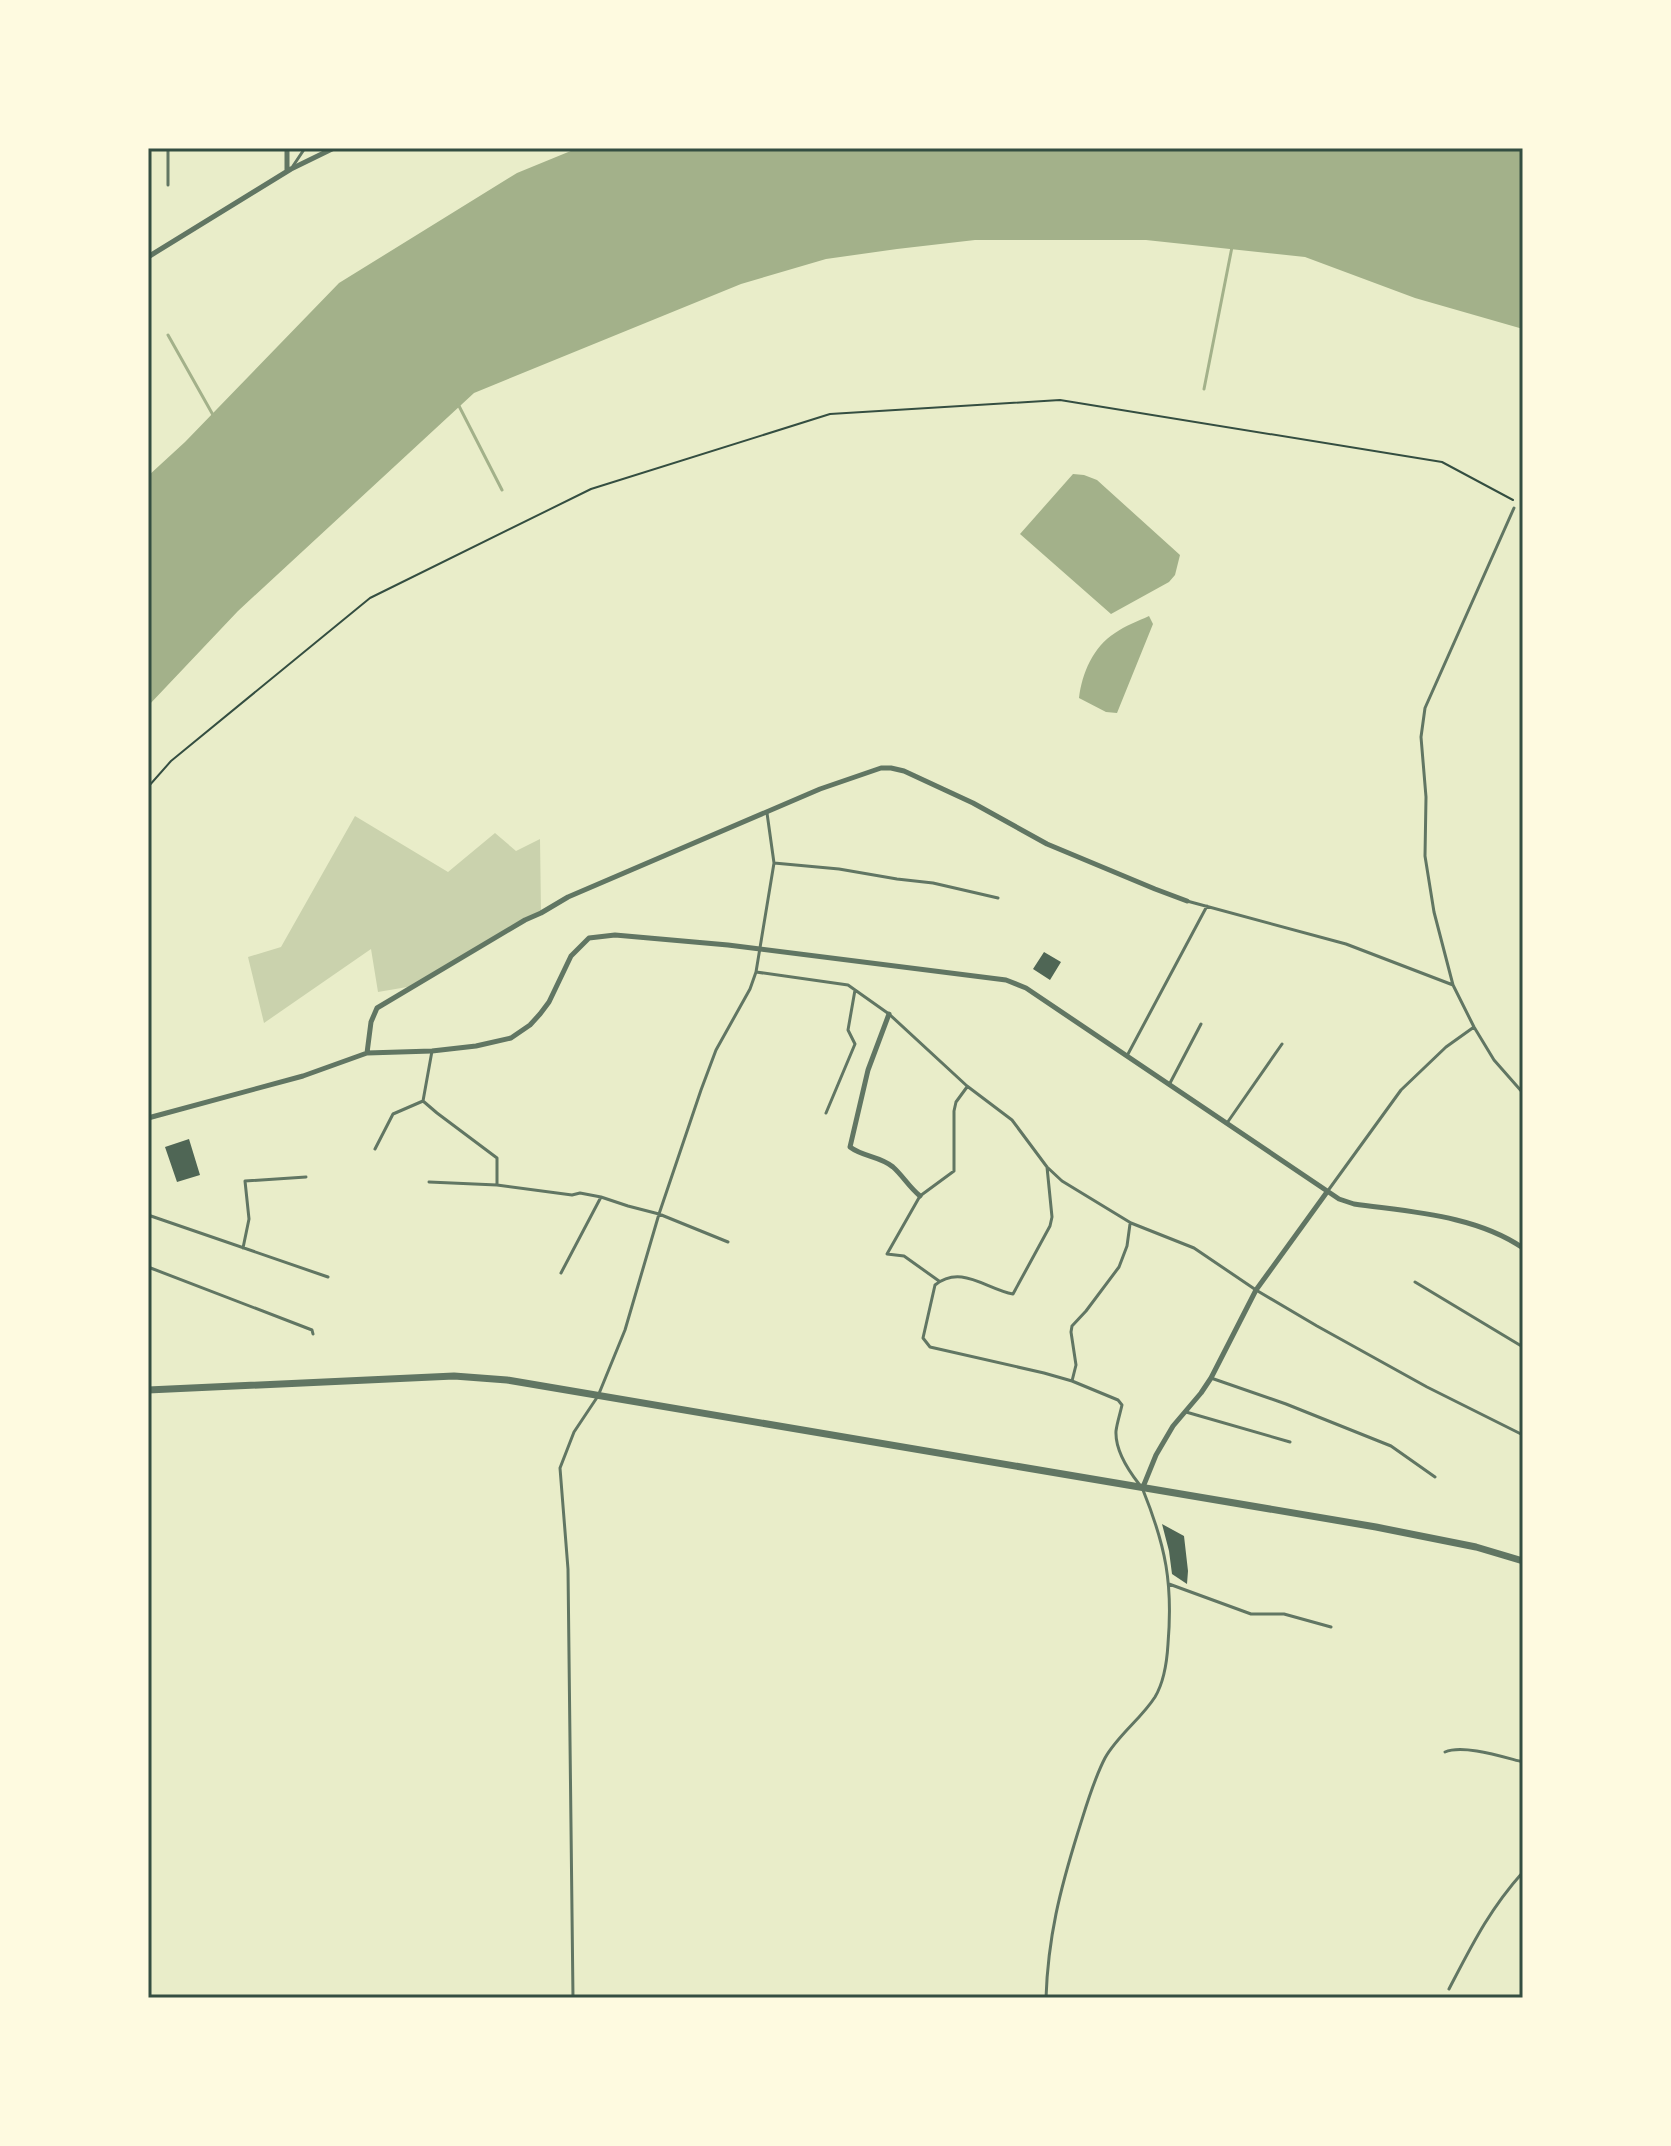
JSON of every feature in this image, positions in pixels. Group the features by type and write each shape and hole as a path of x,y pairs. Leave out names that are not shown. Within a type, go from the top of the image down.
{"street":[{"path":"287,148 289,170"},
{"path":"148,257 289,170 334,148"},
{"path":"367,1053 371,1022 377,1008 525,920 568,897 860,774 891,768 973,803 1047,844 1187,901"},
{"path":"148,1118 303,1076 367,1053 432,1051 511,1038 530,1025 549,1002 571,956 589,938 615,935 648,937 1006,980 1026,988 1339,1199 1460,1221 1523,1248"},
{"path":"889,1014 868,1070 850,1147 893,1167 920,1196"},
{"path":"148,1096 148,1108"},
{"path":"1142,1488 1173,1426 1211,1378 1256,1290 1327,1192"},
{"path":"148,1390 454,1376 507,1380 1440,1539 1523,1561"}],"lane":[{"path":"168,148 168,185"},
{"path":"289,170 305,148"},
{"path":"1514,508 1425,708 1422,727 1425,856 1434,912 1453,985 1494,1060 1523,1093"},
{"path":"573,1998 568,1569 560,1468 574,1432 598,1396 625,1330 659,1214 706,1077 716,1050 750,989 756,972 774,863 767,813"},
{"path":"774,863 933,883 998,898"},
{"path":"1187,901 1346,944 1453,985"},
{"path":"1126,1056 1207,906"},
{"path":"756,972 848,985 889,1014 967,1086 1012,1120 1047,1167 1062,1181 1131,1223 1194,1248 1317,1326 1427,1387 1521,1434"},
{"path":"826,1113 855,1044 848,1030 855,990"},
{"path":"1169,1085 1201,1024"},
{"path":"1327,1192 1401,1090 1446,1047 1474,1027"},
{"path":"1227,1123 1282,1044"},
{"path":"423,1101 432,1051"},
{"path":"939,1281 904,1256 887,1254 920,1196 954,1171 954,1111 967,1086"},
{"path":"375,1149 393,1114 423,1101"},
{"path":"423,1101 497,1158 497,1185"},
{"path":"1046,1998 1052,1924 1095,1781 1105,1757 1155,1696 1166,1662 1171,1609 1161,1542 1142,1488 1128,1470 1116,1441 1122,1405 1118,1400 1072,1381 930,1347 923,1338 935,1285 939,1281 957,1276 973,1278 1013,1294 1050,1226 1052,1217 1047,1167"},
{"path":"243,1248 249,1219 245,1181 306,1177"},
{"path":"429,1182 497,1185 601,1197 659,1214 728,1242"},
{"path":"561,1273 601,1197"},
{"path":"148,1215 328,1277"},
{"path":"1072,1381 1076,1365 1072,1326 1119,1267 1131,1223"},
{"path":"148,1267 312,1330 313,1334"},
{"path":"1415,1282 1523,1347"},
{"path":"1211,1378 1391,1446 1435,1477"},
{"path":"1186,1412 1290,1442"},
{"path":"1169,1584 1251,1614 1284,1614 1331,1627"},
{"path":"1445,1752 1451,1749 1468,1751 1523,1762"},
{"path":"1449,1989 1485,1920 1523,1872"}],"path":[{"path":"148,787 171,761 370,598 591,489 830,414 1060,400 1442,462 1523,506"}],"shaded area":[{"path":"578,148 1523,148 1523,329 1415,298 1305,257 1146,240 975,240 826,259 741,284 474,393 238,611 148,706 148,476 339,283 517,173"},
{"path":"1073,474 1097,480 1180,555 1175,575 1169,582 1111,614 1020,534"},
{"path":"1149,616 1153,624 1117,713 1106,712 1079,698 1086,670 1095,653 1119,630"},
{"path":"355,816 448,872 495,833 516,851 540,839 541,913 413,986 378,992 371,949 264,1023 248,957 281,947"}],"building":[{"path":"1044,952 1061,962 1050,980 1033,969"},
{"path":"189,1139 200,1175 177,1182 165,1147"},
{"path":"1162,1524 1184,1536 1187,1584 1172,1574"}],"waterway":[{"path":"1204,389 1232,247"},
{"path":"168,335 213,415"},
{"path":"458,404 502,490"}]}
